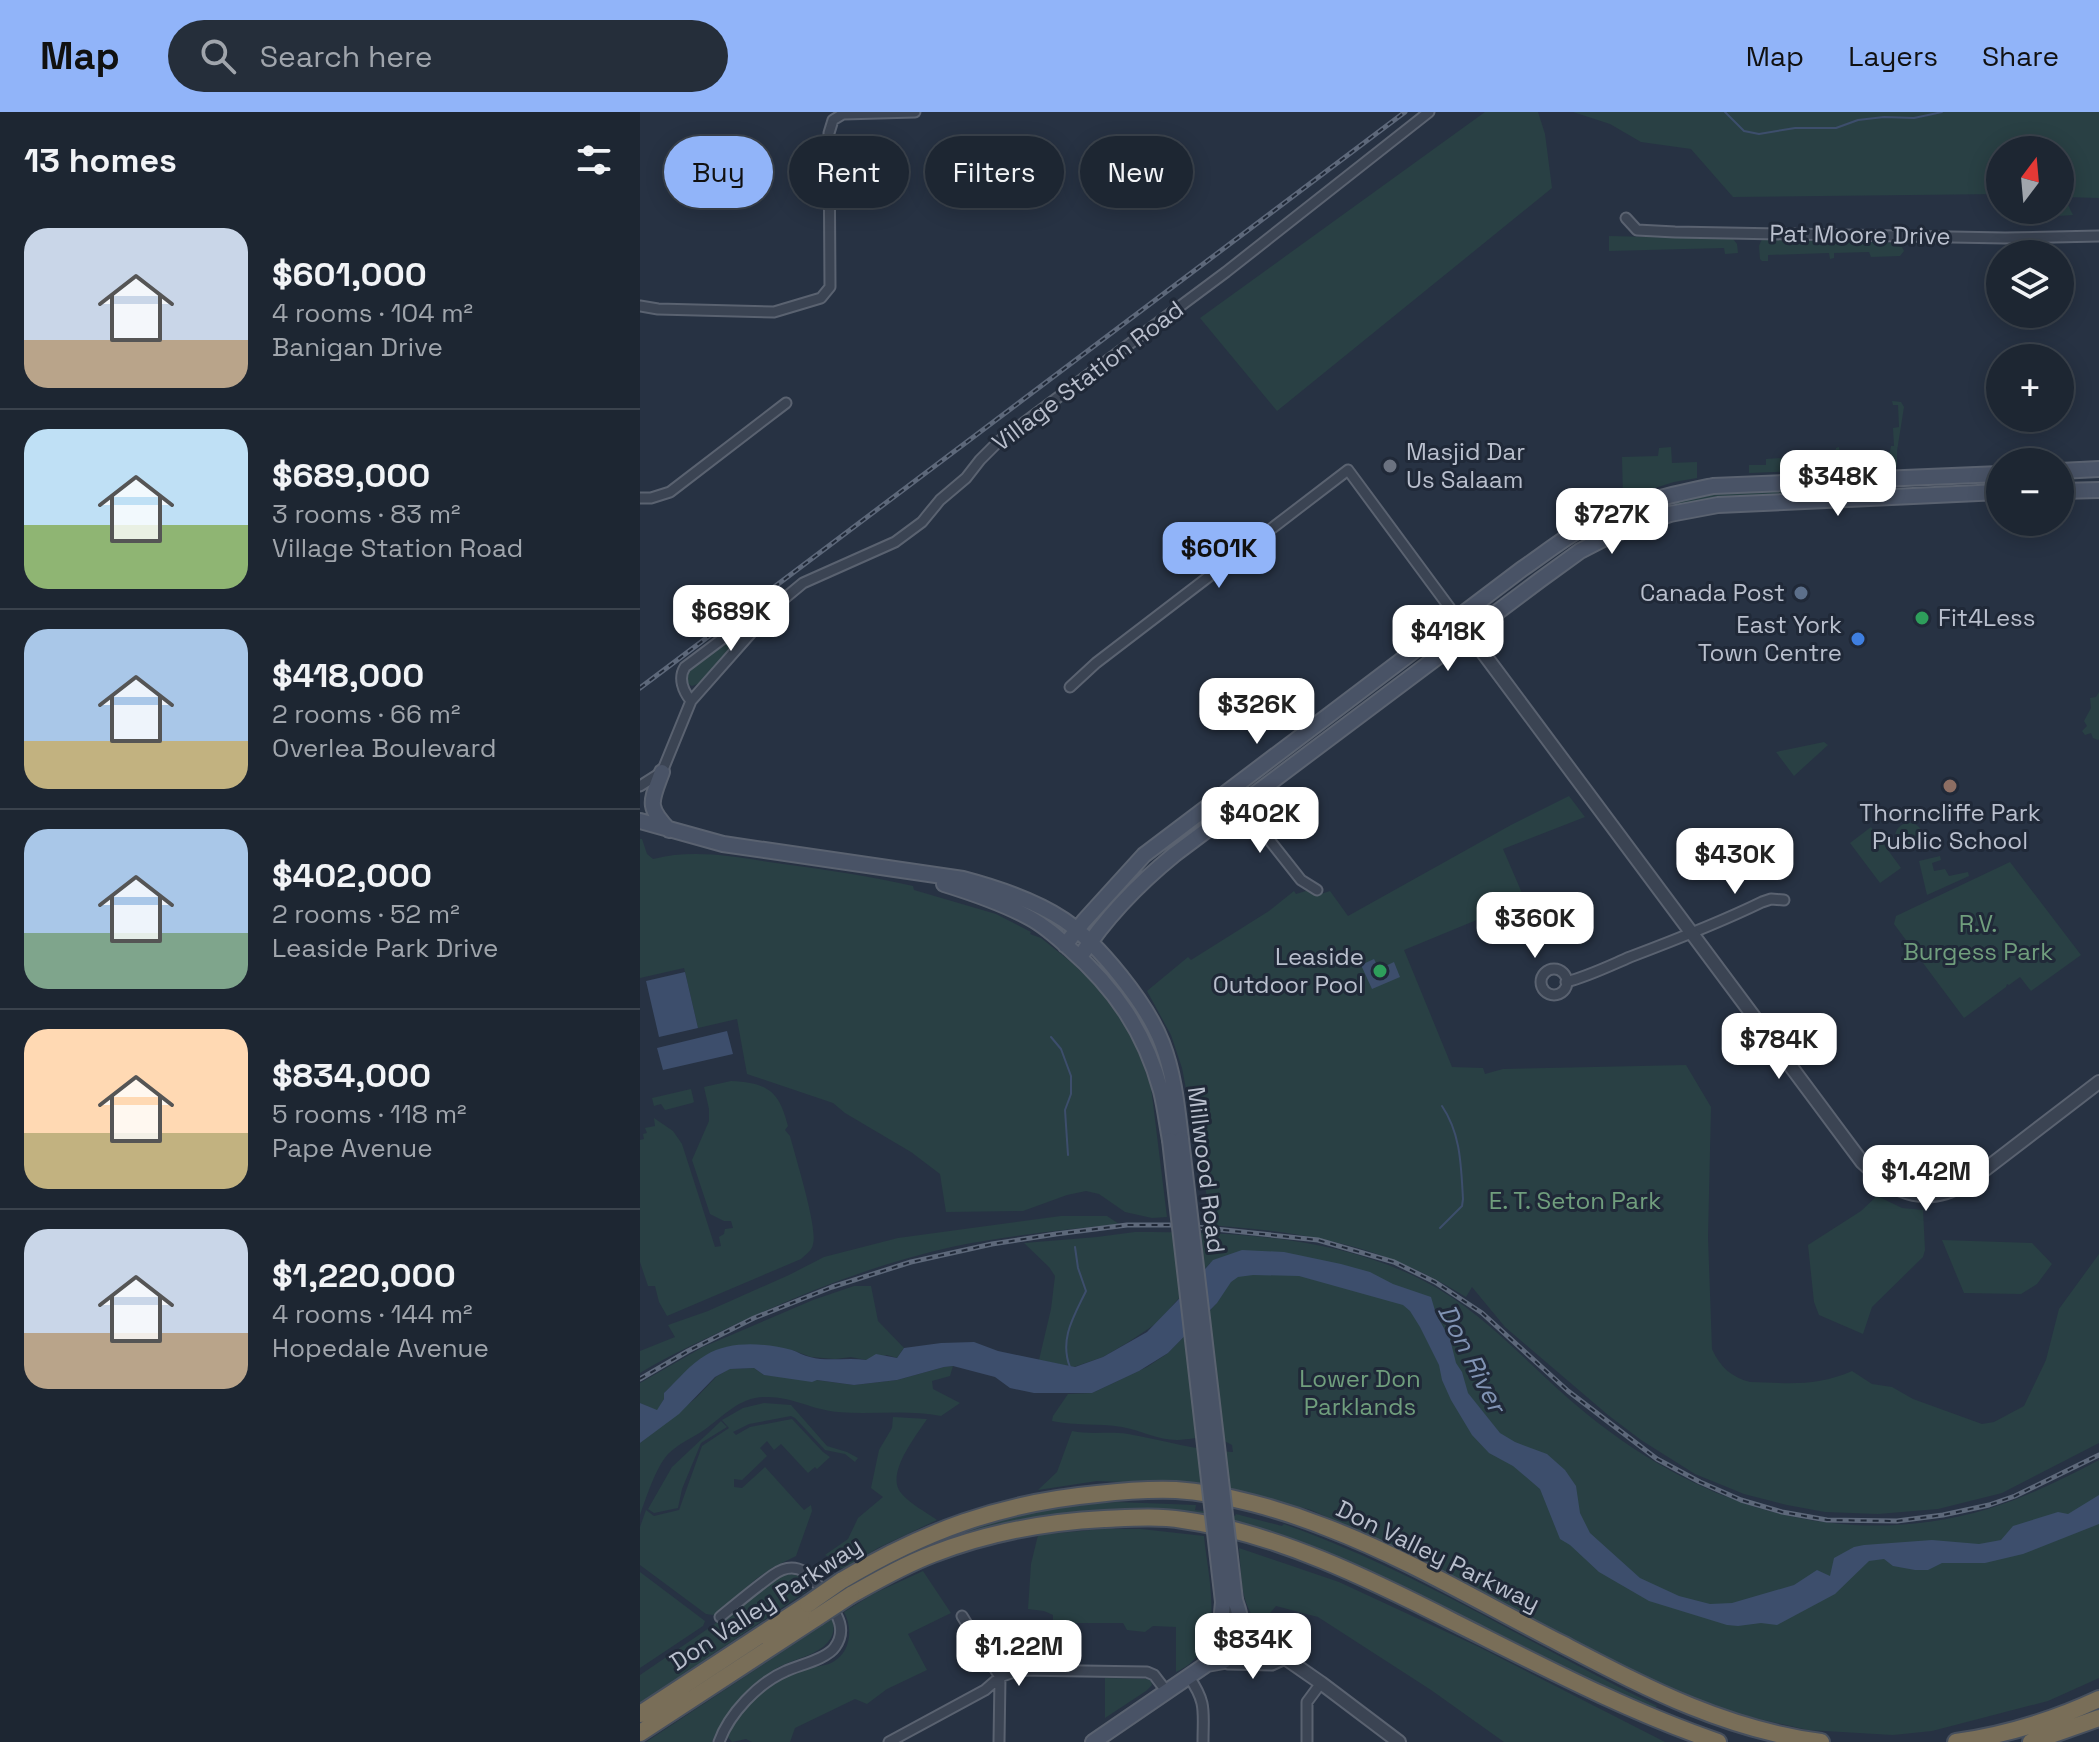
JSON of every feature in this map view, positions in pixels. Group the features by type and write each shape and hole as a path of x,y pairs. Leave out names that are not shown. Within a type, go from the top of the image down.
{"highway":[{"name":"Don Valley Parkway","path":"640,1733 897,1549 1005,1508 1119,1491 1176,1490 1203,1493 1289,1514 1365,1543 1634,1682 1705,1714 1771,1734 1821,1742"},
{"name":"Don Valley Parkway","path":"846,1588 970,1541 1031,1526 1113,1518 1204,1523 1281,1545 1356,1574 1604,1695 1675,1727 1718,1742"},
{"name":"Don Valley Parkway","path":"640,1714 812,1611"},
{"path":"1956,1742 2050,1719 2099,1699"},
{"path":"2031,1742 2099,1718"},
{"path":"2056,1735 2099,1729"}],"main road":[{"path":"2074,470 2099,469"},
{"path":"1065,945 1144,855 1522,569 1590,523 1667,495 1730,485 1986,475"},
{"path":"2074,491 2099,490"},
{"path":"1080,957 1142,881 1540,580 1580,551 1609,536 1670,514 1718,505 1986,493"},
{"path":"662,772 652,805 657,818 670,831"},
{"name":"Millwood Road","path":"640,821 723,844 988,885 1067,922 1114,967 1143,1007 1162,1042 1175,1089 1176,1140 1229,1601 1242,1628"},
{"name":"Millwood Road","path":"910,872 976,894 1030,918 1080,957 1128,1013 1146,1045 1176,1140"},
{"path":"1207,1664 1229,1601"},
{"path":"1093,1742 1207,1664 1224,1661 1242,1628"}],"street":[{"path":"640,306 774,312 821,298 830,287 829,133 833,120 843,114 915,112"},
{"name":"Village Station Road","path":"662,772 691,701 774,607 803,583 895,542 922,522 998,442 1226,272 1429,112"},
{"name":"Pat Moore Drive","path":"1626,218 1637,230 1675,232 2005,238 2099,236"},
{"path":"640,498 670,492 786,403"},
{"path":"1070,687 1096,663 1348,470 1862,1162 1881,1180 1900,1191 1927,1195 1947,1192 1970,1181 2099,1082"},
{"path":"691,701 681,681 685,667 758,612 774,607"},
{"path":"640,786 662,772"},
{"path":"1230,790 1301,880 1317,890"},
{"path":"1566,982 1584,978 1762,902 1784,900"},
{"path":"719,1742 740,1709 766,1683 830,1653 841,1635 839,1617 817,1581 807,1572 795,1568 782,1569 720,1617"},
{"path":"962,1616 1000,1677 999,1742"},
{"path":"1242,1628 1253,1640 1262,1642 1321,1683 1399,1742"},
{"path":"1224,1661 1228,1664 1272,1665 1285,1659"},
{"path":"895,1741 985,1690 1000,1677 1019,1670 1147,1672 1154,1675 1167,1692"},
{"path":"1189,1677 1203,1702 1203,1742"},
{"path":"1307,1742 1307,1702 1321,1683"}],"green space":[{"path":"1485,112 1538,112 1545,134 1552,188 1277,411 1200,318"},
{"path":"1573,112 2099,112 2099,198 2074,197 2074,136 1986,136 1986,194 1733,197 1691,149 1641,142 1610,124"},
{"path":"1609,236 1733,239 1738,253 1725,254 1724,248 1609,251"},
{"path":"1762,239 1900,243 1904,251 1900,256 1871,257 1869,252 1834,253 1834,258 1830,259 1829,253 1768,255 1768,261 1762,261 1759,246"},
{"path":"1892,401 1901,402 1904,407 1897,467 1749,473 1749,465 1766,465 1766,459 1835,454 1839,447 1840,454 1890,452 1891,446 1894,446 1893,428 1899,427 1898,405 1893,405"},
{"path":"1671,447 1672,463 1697,462 1697,478 1623,498 1622,457 1658,456 1659,448"},
{"path":"1891,484 1889,490 1773,494 1676,506 1674,501 1710,490"},
{"path":"761,615 700,683 692,686 685,682 684,672"},
{"path":"2099,692 2098,740 2091,733 2085,735 2082,731 2087,726 2084,721 2091,708 2090,698 2096,697"},
{"path":"1824,742 1828,745 1794,776 1776,752"},
{"name":"E. T. Seton Park","path":"1569,796 1585,817 1503,849 1525,900 1404,950 1452,1067 1483,1068 1485,1074 1503,1069 1686,1065 1711,1107 1708,1237 1712,1349 1727,1370 1750,1382 1814,1382 1852,1371 1872,1384 1892,1387 1913,1399 1982,1424 1994,1422 2024,1406 2046,1360 2059,1309 2099,1254 2099,1443 2002,1493 1938,1509 1878,1514 1825,1512 1787,1505 1744,1494 1695,1474 1641,1440 1505,1327 1472,1287 1466,1297 1404,1264 1342,1244 1278,1232 1208,1225 1208,1216 1212,1214 1182,1068 1171,1035 1147,991 1188,957 1191,960 1269,911 1294,891 1296,894 1309,890 1315,896 1330,891 1348,916"},
{"path":"1909,823 1919,827 1923,837 1919,847 1909,851 1899,847 1895,837 1899,827"},
{"path":"1871,827 1901,868 1880,883 1850,843"},
{"path":"640,839 653,859 686,854 718,855 913,886 914,890 996,914 1041,938 1071,962 1110,1003 1138,1051 1151,1087 1167,1217 1152,1218 1125,1212 1099,1194 1086,1191 1023,1211 946,1212 940,1174 911,1152 833,1103 747,1074 737,1019 698,1028 684,968 640,978"},
{"path":"1940,856 1941,860 1932,863 1934,871 1945,869 1949,876 1968,872 1969,876 1927,895 1919,861"},
{"name":"R.V. Burgess Park","path":"2010,862 2081,955 2031,991 2020,977 2007,984 1964,1018 1894,924 1896,916"},
{"path":"731,1081 762,1087 776,1096 780,1104 809,1208 814,1236 812,1246 801,1259 667,1316 655,1286 648,1286 640,1262 640,1140 647,1133 645,1128 655,1126 654,1118 673,1131 682,1144 715,1247 721,1246 719,1237 725,1229 733,1228 731,1221 710,1214 692,1160 709,1121 704,1087"},
{"path":"691,1089 692,1103 665,1110 661,1104 654,1106 652,1098"},
{"path":"1877,1196 1902,1208 1923,1210 1925,1250 1923,1257 1872,1307 1863,1334 1819,1315 1814,1302 1808,1245 1861,1211"},
{"path":"1061,1216 1107,1216 1119,1224 976,1242 898,1261 786,1302 685,1348 640,1373 640,1351 675,1337 668,1325 708,1311 824,1257 898,1238"},
{"name":"Lower Don Parklands","path":"1135,1232 1209,1233 1283,1239 1355,1254 1390,1266 1424,1281 1468,1309 1588,1415 1632,1448 1679,1475 1727,1497 1777,1513 1828,1523 1880,1526 1934,1521 2002,1504 2099,1460 2099,1678 2048,1701 1932,1731 1893,1735 1808,1730 1724,1711 1677,1692 1629,1670 1403,1551 1311,1510 1238,1491 1197,1485 1097,1481 1038,1490 1057,1472 1072,1431 1128,1434 1233,1452 1232,1445 1211,1438 1170,1440 1122,1427 1052,1421 1068,1394 1092,1393 1147,1367 1168,1353 1216,1304 1210,1263 1157,1323 1103,1357 1074,1367 1039,1360 1055,1276 1024,1243"},
{"path":"1942,1240 2032,1243 2052,1264 2037,1284 2021,1294 1964,1293"},
{"path":"854,1286 871,1286 878,1321 904,1348 897,1358 887,1355 866,1360 851,1357 835,1359 811,1357 792,1350 677,1381 664,1393 657,1411 640,1403 640,1383 703,1347"},
{"path":"953,1366 950,1376 932,1381 933,1389 960,1403 941,1416 838,1412 776,1398 757,1398 740,1403 668,1454 655,1475 640,1515 640,1443 729,1369 754,1368 764,1375 854,1385 897,1380"},
{"path":"764,1403 791,1405 827,1446 858,1458 855,1462 845,1454 825,1450 791,1416 749,1424 733,1432 736,1435 750,1427 792,1419 830,1457 808,1473 781,1444 774,1450 767,1441 760,1448 767,1456 742,1480 734,1479 734,1487 742,1488 765,1467 804,1510 811,1505 812,1511 796,1556 756,1579 718,1613 706,1614 640,1565 640,1527 646,1510 654,1516 679,1510 702,1446 729,1428 722,1420 743,1408"},
{"path":"893,1417 927,1419 899,1466 897,1485 909,1501 937,1520 878,1548 845,1568 830,1570 833,1559 825,1555 848,1539 858,1518 883,1497 871,1488 879,1450 892,1428"},
{"path":"721,1421 727,1427 701,1443 682,1489 678,1508 654,1513 648,1509 672,1467"},
{"path":"1116,1502 1196,1505 1195,1510 1236,1514 1284,1524 1380,1563 1657,1706 1655,1709 1643,1705 1370,1572 1288,1539 1118,1511 1041,1516 987,1527 948,1540 947,1537 983,1523 1048,1508"},
{"path":"1141,1529 1204,1536 1211,1592 1209,1630 1203,1647 1193,1661 1176,1672 1176,1627 1153,1626 1145,1632 1127,1630 1123,1623 1053,1623 1053,1615 1028,1609 1031,1564 1038,1535"},
{"path":"1239,1548 1339,1582 1479,1647 1665,1742 1504,1742 1431,1690 1318,1617 1276,1606 1260,1625 1245,1599"},
{"path":"923,1571 951,1613 908,1634 927,1670 887,1689 867,1704 855,1699 795,1728 790,1742 752,1742 746,1739 732,1742 726,1735 730,1728 767,1689 788,1676 839,1658 849,1639 849,1625 844,1612 875,1593"},
{"path":"640,1572 705,1621 703,1626 640,1668"},
{"path":"788,1574 808,1581 813,1587 640,1703 640,1675 776,1577"},
{"path":"832,1619 832,1637 828,1642 813,1653 783,1665 762,1678 732,1708 712,1742 646,1742"},
{"path":"1105,1678 1147,1679 1152,1685 1105,1718"}],"water":[{"path":"1374,959 1379,969 1394,962 1400,977 1372,989 1361,965"},
{"path":"685,972 698,1028 659,1037 646,981"},
{"path":"727,1031 733,1054 663,1070 657,1048"},
{"path":"1242,1250 1284,1252 1341,1264 1370,1272 1431,1297 1436,1314 1450,1339 1468,1393 1500,1433 1547,1454 1565,1470 1576,1486 1580,1513 1590,1533 1640,1578 1679,1596 1710,1604 1732,1603 1794,1585 1817,1570 1830,1576 1834,1558 1864,1545 1932,1540 1979,1544 2001,1540 2013,1526 2058,1512 2068,1514 2099,1495 2099,1524 2023,1554 1985,1563 1942,1563 1928,1570 1915,1570 1893,1566 1884,1559 1869,1561 1835,1594 1777,1625 1727,1625 1649,1601 1599,1572 1560,1539 1540,1489 1513,1466 1489,1453 1472,1435 1451,1400 1439,1365 1410,1311 1403,1305 1299,1276 1238,1277 1168,1353 1139,1371 1092,1393 1034,1393 1010,1388 995,1377 953,1366 897,1380 854,1385 764,1375 754,1368 730,1369 715,1377 679,1414 640,1443 640,1403 657,1410 664,1393 695,1363 716,1350 737,1345 760,1345 817,1358 866,1360 876,1354 897,1358 904,1348 974,1342 998,1351 1075,1367 1103,1357 1147,1332 1213,1260"}],"waterway":[{"path":"1725,112 1744,131 1759,134 1795,128 1836,128 1858,120 1914,118 1942,112"},
{"path":"1051,1037 1061,1049 1071,1076 1071,1094 1065,1110 1068,1155"},
{"path":"1440,1228 1462,1206 1463,1199 1456,1139 1442,1106"},
{"path":"1070,1367 1067,1337 1086,1291 1075,1247"}],"railway":[{"path":"640,688 1405,112"},
{"path":"640,1379 754,1318 832,1287 911,1262 1056,1234 1127,1225 1177,1225 1318,1240 1394,1262 1435,1282 1482,1313 1568,1391 1657,1459 1741,1500 1782,1512 1827,1520 1897,1521 1943,1515 2015,1496 2099,1455"}],"place":[{"name":"Masjid Dar Us Salaam","path":"1390,466"},
{"name":"Canada Post","path":"1801,593"},
{"name":"Fit4Less","path":"1922,618"},
{"name":"East York Town Centre","path":"1858,639"},
{"name":"Thorncliffe Park Public School","path":"1950,786"},
{"name":"Leaside Outdoor Pool","path":"1380,971"}],"water label":[{"name":"Don River","path":"1472,1358"}]}
